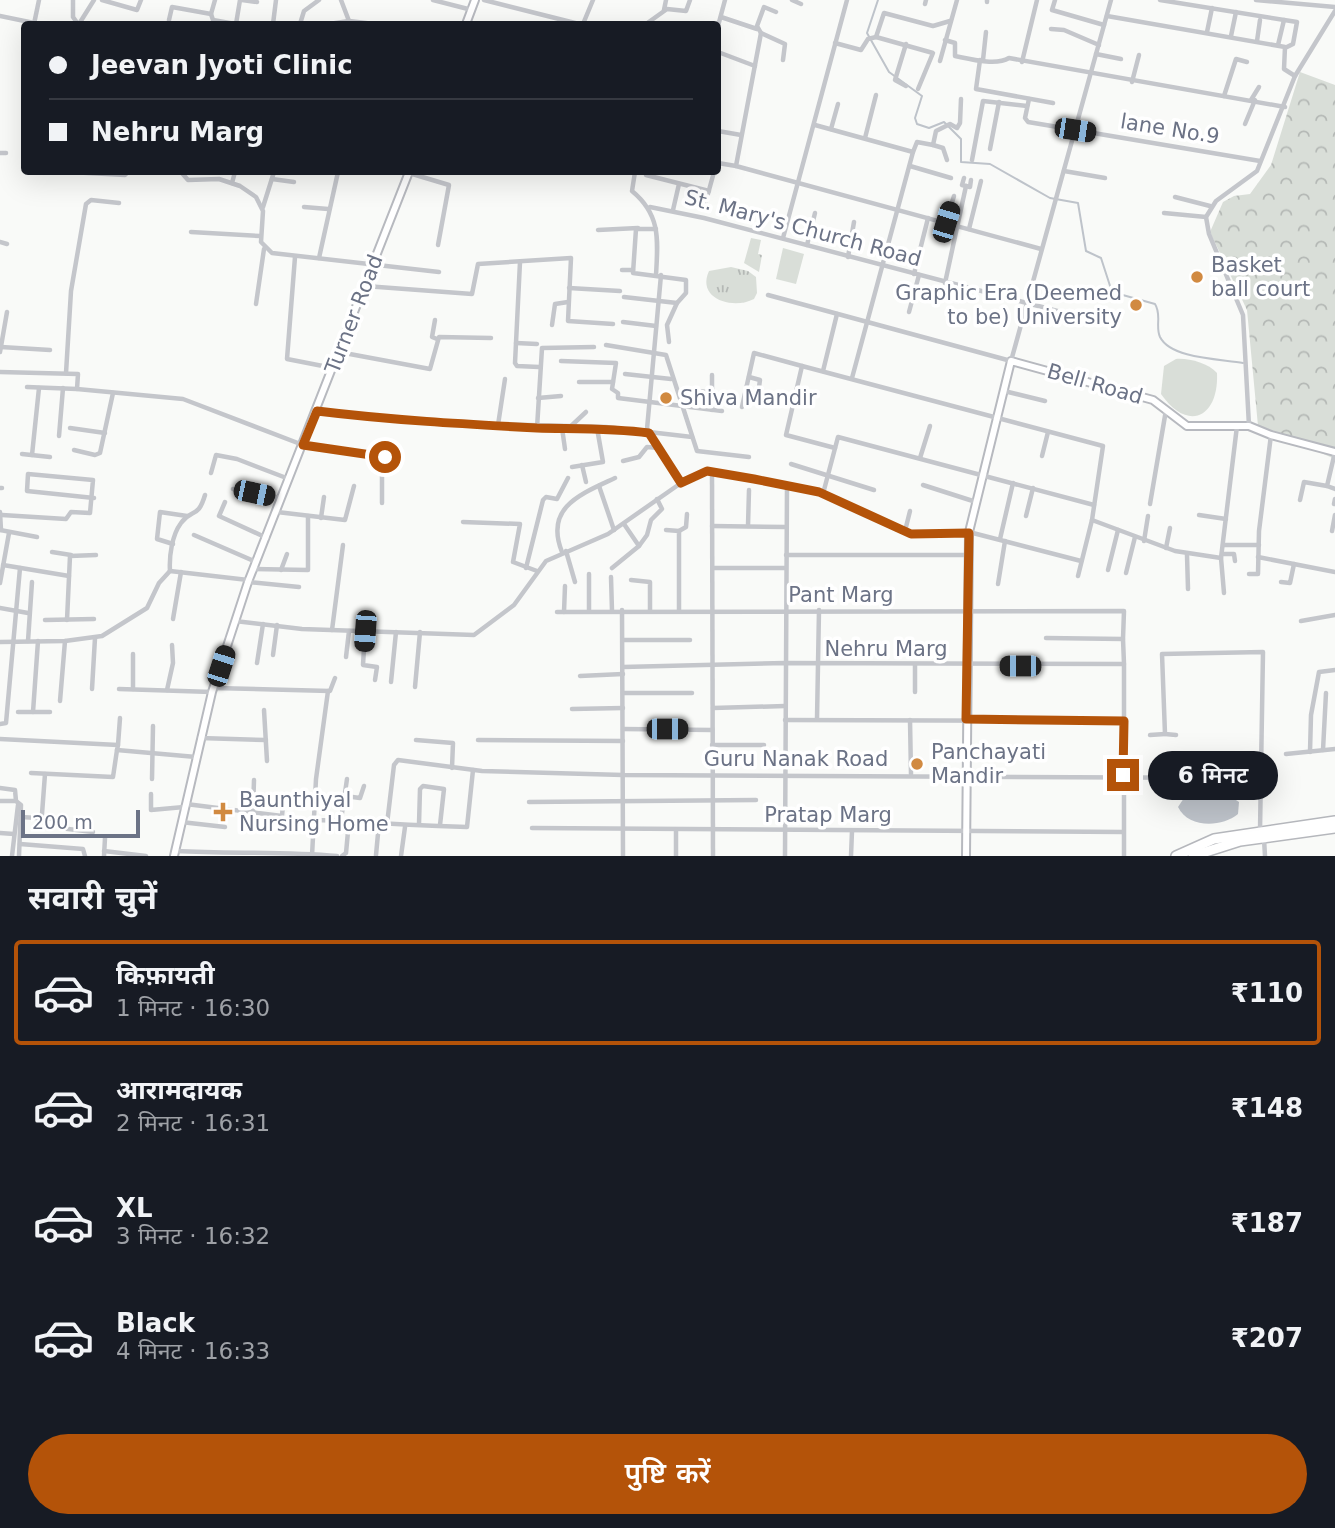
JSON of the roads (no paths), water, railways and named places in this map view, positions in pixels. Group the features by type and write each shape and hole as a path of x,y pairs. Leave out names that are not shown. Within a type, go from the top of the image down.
{"highway":[{"path":"1192,856 1217,851 1262,834 1335,821"},
{"path":"1176,856 1214,839 1335,828"}],"street":[{"path":"36,21 39,0"},
{"path":"73,0 73,18 76,21"},
{"path":"81,21 94,0"},
{"path":"102,0 137,10 141,0"},
{"path":"215,0 211,14 213,20 218,21"},
{"path":"236,21 241,0 257,2"},
{"path":"273,21 276,0"},
{"path":"301,21 304,11 319,0"},
{"path":"341,0 349,21"},
{"path":"433,0 472,10"},
{"path":"467,21 475,0"},
{"path":"484,0 569,21"},
{"path":"582,21 593,0"},
{"path":"664,10 666,0"},
{"path":"650,21 670,8 685,11 690,0"},
{"path":"720,21 725,0"},
{"path":"792,0 801,4"},
{"path":"783,239 847,0"},
{"path":"940,61 957,0"},
{"path":"1022,62 1037,0"},
{"path":"1055,0 1052,10 1104,25"},
{"path":"966,856 969,533 1054,199 1111,0"},
{"path":"1107,16 1287,47 1293,44 1297,22 1160,0"},
{"path":"1249,426 1243,315 1213,244 1206,217 1210,206 1257,171 1296,76 1335,9 1256,0"},
{"path":"169,20 172,7 211,14"},
{"path":"736,166 764,7 776,12"},
{"path":"1207,32 1212,8"},
{"path":"1231,36 1236,12"},
{"path":"835,43 861,50 872,38 884,13 933,26 950,21"},
{"path":"0,16 22,21"},
{"path":"721,17 785,44 783,60"},
{"path":"1257,41 1261,20"},
{"path":"1278,45 1284,20"},
{"path":"1051,29 1064,30 1099,45"},
{"path":"986,32 976,89 1053,103"},
{"path":"872,38 906,44 933,53 918,89"},
{"path":"945,40 955,43 955,56 1002,62 1009,58 1132,82 1285,107"},
{"path":"906,44 897,76 906,86"},
{"path":"1287,47 1284,69 1296,76"},
{"path":"721,54 755,66"},
{"path":"1096,54 1121,59"},
{"path":"1132,82 1139,55"},
{"path":"1224,96 1236,59 1247,62"},
{"path":"1245,124 1259,87"},
{"path":"864,138 876,95"},
{"path":"933,145 936,131 948,125 957,128 960,123 961,99"},
{"path":"972,160 981,103 986,100 1027,106 1029,99"},
{"path":"990,149 999,102"},
{"path":"831,129 838,104"},
{"name":"lane No.9","path":"1027,106 1027,121 1260,161"},
{"path":"815,125 913,152"},
{"path":"721,132 741,135"},
{"path":"852,379 917,142 943,148 947,160"},
{"path":"721,164 799,182 1041,249"},
{"path":"910,166 951,178"},
{"path":"1064,171 1105,178"},
{"path":"103,175 125,175"},
{"path":"184,175 190,181 207,175 232,183 256,197 263,208"},
{"path":"232,183 233,175"},
{"path":"256,304 264,248 260,236 263,208 273,175"},
{"path":"319,258 337,175"},
{"name":"Turner Road","path":"175,853 200,738 235,621 407,175"},
{"path":"417,175 449,186 438,244"},
{"path":"635,175 632,191 650,207 656,229 658,301 654,378 649,402 649,433 681,483"},
{"path":"706,201 712,175"},
{"path":"646,176 709,191"},
{"path":"964,178 962,185 966,186"},
{"path":"272,179 294,182"},
{"path":"966,186 970,187 971,180"},
{"path":"969,229 981,181"},
{"path":"673,210 679,183"},
{"path":"945,283 966,186"},
{"path":"946,222 954,196"},
{"path":"1175,197 1210,206"},
{"path":"66,373 71,292 86,204 90,200 119,203"},
{"path":"303,207 328,209"},
{"name":"St. Mary's Church Road","path":"650,207 673,210 1027,306 1080,317"},
{"path":"807,245 815,213"},
{"path":"1164,213 1206,217"},
{"path":"909,312 928,218"},
{"path":"848,257 854,222"},
{"path":"633,270 638,228"},
{"path":"598,230 656,229"},
{"path":"191,232 260,236"},
{"path":"0,242 7,244"},
{"path":"264,248 276,255 374,263 439,272"},
{"path":"295,257 287,359 333,368"},
{"path":"365,286 472,294 477,264 571,258 568,321 613,324"},
{"path":"520,262 515,364 539,367"},
{"path":"622,270 686,280 686,293 677,303 668,322 670,342"},
{"path":"569,288 620,291"},
{"path":"768,295 1011,361"},
{"path":"624,297 677,303"},
{"path":"552,325 555,303 568,302"},
{"path":"7,312 0,350 50,350"},
{"path":"823,371 837,314"},
{"path":"435,320 431,335 437,339 491,338"},
{"path":"624,322 668,322"},
{"path":"340,352 430,369 437,339"},
{"path":"516,343 537,344"},
{"path":"606,345 666,355 671,379 684,407 697,451 749,457"},
{"path":"537,428 542,348 594,347"},
{"path":"742,407 754,353 1103,446 1092,520 1078,576"},
{"path":"561,361 616,363 612,389 618,393 618,398 722,411"},
{"name":"Bell Road","path":"1011,361 1146,398 1187,426 1249,426 1271,435 1335,452"},
{"path":"802,366 786,435 835,448"},
{"path":"0,372 78,374 77,389"},
{"path":"625,374 671,379"},
{"path":"712,375 712,410"},
{"path":"748,377 760,380 758,394"},
{"path":"498,425 505,379"},
{"path":"579,382 613,382"},
{"path":"27,387 77,389 192,401 303,445 383,455 382,503"},
{"path":"32,455 39,388"},
{"path":"59,436 63,388"},
{"path":"699,391 714,393"},
{"path":"1004,391 1045,401"},
{"path":"74,450 98,455 113,393"},
{"path":"538,398 561,397"},
{"path":"1150,504 1166,410"},
{"path":"317,411 537,428 597,428 692,437"},
{"path":"569,428 586,412"},
{"path":"920,458 930,426"},
{"path":"1224,593 1221,556 1237,426"},
{"path":"70,428 105,433"},
{"path":"562,428 565,449"},
{"path":"572,467 603,462 597,428"},
{"path":"1042,456 1048,432"},
{"path":"1250,574 1258,574 1271,435"},
{"path":"819,492 824,489 838,437 1094,505"},
{"path":"623,461 639,457 647,447 660,448"},
{"path":"1327,486 1335,452"},
{"path":"22,454 50,457"},
{"path":"211,473 216,455 237,458 289,480"},
{"path":"791,464 829,473 874,489"},
{"path":"582,465 586,482"},
{"path":"712,472 713,856"},
{"path":"235,621 349,631 474,635 514,605 537,571 564,552 614,530 681,483 700,473 712,472 819,492 915,535 969,533 1081,561"},
{"path":"37,537 1,530 1,514 66,519 71,512 89,514 94,498 93,480 28,474 27,491 94,498"},
{"path":"526,568 542,500 546,497 557,499 568,478"},
{"path":"575,582 557,536 562,512 572,501 615,478"},
{"path":"1300,500 1304,482 1335,489"},
{"path":"998,584 1002,540 1013,483"},
{"path":"785,856 787,485"},
{"path":"923,485 976,502"},
{"path":"277,512 346,520 354,486"},
{"path":"599,486 614,530"},
{"path":"1026,516 1033,488"},
{"path":"233,489 282,499"},
{"path":"748,526 749,490"},
{"path":"0,642 95,638 122,626 144,611 170,571 173,544 181,523 200,510 205,495"},
{"path":"321,518 324,497"},
{"path":"612,568 648,535 651,520 662,509 657,499"},
{"path":"225,502 219,516 267,538"},
{"path":"905,531 910,511"},
{"path":"173,544 157,540 160,512 188,517"},
{"path":"666,530 679,531 686,527 687,514"},
{"path":"1199,515 1226,519"},
{"path":"194,535 256,565 281,570 308,570 308,516"},
{"path":"1144,541 1148,516"},
{"path":"1332,531 1335,517"},
{"path":"1092,520 1187,555 1234,555 1235,561"},
{"path":"463,522 520,524 513,562 537,571"},
{"path":"624,524 639,546"},
{"path":"712,526 786,527"},
{"path":"1166,548 1170,528"},
{"path":"1108,570 1118,530"},
{"path":"678,611 679,531"},
{"path":"0,583 9,533"},
{"path":"1126,573 1135,537"},
{"path":"332,630 343,545"},
{"path":"1223,545 1259,545"},
{"path":"52,552 96,555"},
{"path":"281,570 287,554"},
{"path":"67,620 71,555"},
{"path":"786,555 968,555"},
{"path":"1187,555 1188,589"},
{"path":"1258,557 1335,572"},
{"path":"1281,582 1290,583 1294,564"},
{"path":"3,565 69,576"},
{"path":"0,724 5,723 20,568"},
{"path":"713,568 786,568"},
{"path":"170,571 299,587"},
{"path":"173,619 181,572"},
{"path":"589,574 589,611"},
{"path":"611,577 612,611"},
{"path":"631,580 650,582 650,611"},
{"path":"28,641 32,582"},
{"path":"564,612 565,586"},
{"path":"0,608 28,613"},
{"path":"622,610 623,856"},
{"path":"817,719 819,610"},
{"name":"Pant Marg","path":"557,612 1124,611 1123,639"},
{"path":"1301,621 1335,615"},
{"path":"45,620 94,619"},
{"path":"257,663 263,624"},
{"path":"273,655 277,625"},
{"path":"346,657 349,631"},
{"path":"365,631 363,664 377,667 375,680"},
{"path":"391,682 396,632"},
{"path":"415,687 420,632"},
{"path":"92,689 95,638"},
{"path":"1046,638 1123,639 1124,856"},
{"path":"623,640 690,640"},
{"path":"33,712 38,641"},
{"path":"60,701 65,641"},
{"path":"167,690 173,667 172,645"},
{"path":"1165,734 1162,654 1263,652 1259,772 1265,856"},
{"path":"133,654 133,689"},
{"name":"Nehru Marg","path":"623,667 785,663 915,666 1124,664"},
{"path":"915,666 915,692"},
{"path":"1310,752 1311,715 1319,672 1335,670"},
{"path":"580,676 623,674"},
{"path":"119,689 328,691 333,689 335,678"},
{"path":"312,855 316,779 328,691"},
{"path":"623,693 692,693"},
{"path":"1323,750 1326,693"},
{"path":"712,708 785,706"},
{"path":"572,709 623,708"},
{"path":"264,710 267,761"},
{"path":"18,712 50,712"},
{"path":"31,773 113,777 120,718"},
{"path":"785,720 1124,721"},
{"path":"911,720 911,775"},
{"path":"152,779 153,726"},
{"path":"623,729 712,730"},
{"path":"1150,735 1176,735"},
{"path":"200,738 266,740"},
{"path":"0,739 196,757"},
{"path":"416,740 453,743 452,768"},
{"path":"478,740 622,741"},
{"path":"712,745 764,745"},
{"path":"1286,754 1335,749"},
{"name":"Guru Nanak Road","path":"387,824 397,761 473,770 622,775 1123,775 1249,778"},
{"path":"314,820 405,827 419,824 468,826 473,770"},
{"path":"1249,778 1259,772"},
{"path":"42,814 46,774"},
{"path":"1249,778 1260,783"},
{"path":"341,820 347,779"},
{"path":"253,811 254,780"},
{"path":"345,796 359,798 364,786"},
{"path":"419,824 420,789 423,786 444,789 440,825"},
{"path":"0,788 15,790 16,832 12,856"},
{"path":"151,794 151,810 184,805 282,816 284,794"},
{"path":"530,802 755,800"},
{"path":"0,801 22,805 22,817 16,832 20,844 19,856"},
{"path":"22,817 54,819 60,828 93,832"},
{"path":"175,853 209,855 256,851 339,856 346,853 349,821"},
{"path":"181,822 225,827"},
{"path":"376,855 379,823"},
{"path":"401,856 405,827"},
{"name":"Pratap Marg","path":"532,828 1123,832"},
{"path":"676,830 676,856"},
{"path":"851,856 852,831"},
{"path":"0,833 16,832"},
{"path":"105,838 104,853 146,856"},
{"path":"20,844 83,849 85,856"}],"waterway":[{"path":"878,0 867,33 889,72 922,96 915,118 917,124 929,128 944,122 961,139 961,162 990,164 1050,198 1078,203 1086,251 1101,258 1112,292 1155,304 1160,337 1175,350 1210,359 1243,363"}],"place":[{"name":"Basket ball court","path":"1197,277"},
{"name":"Graphic Era (Deemed to be) University","path":"1136,305"},
{"name":"Shiva Mandir","path":"666,398"},
{"name":"Panchayati Mandir","path":"917,764"},
{"name":"Baunthiyal Nursing Home","path":"223,812"}]}
